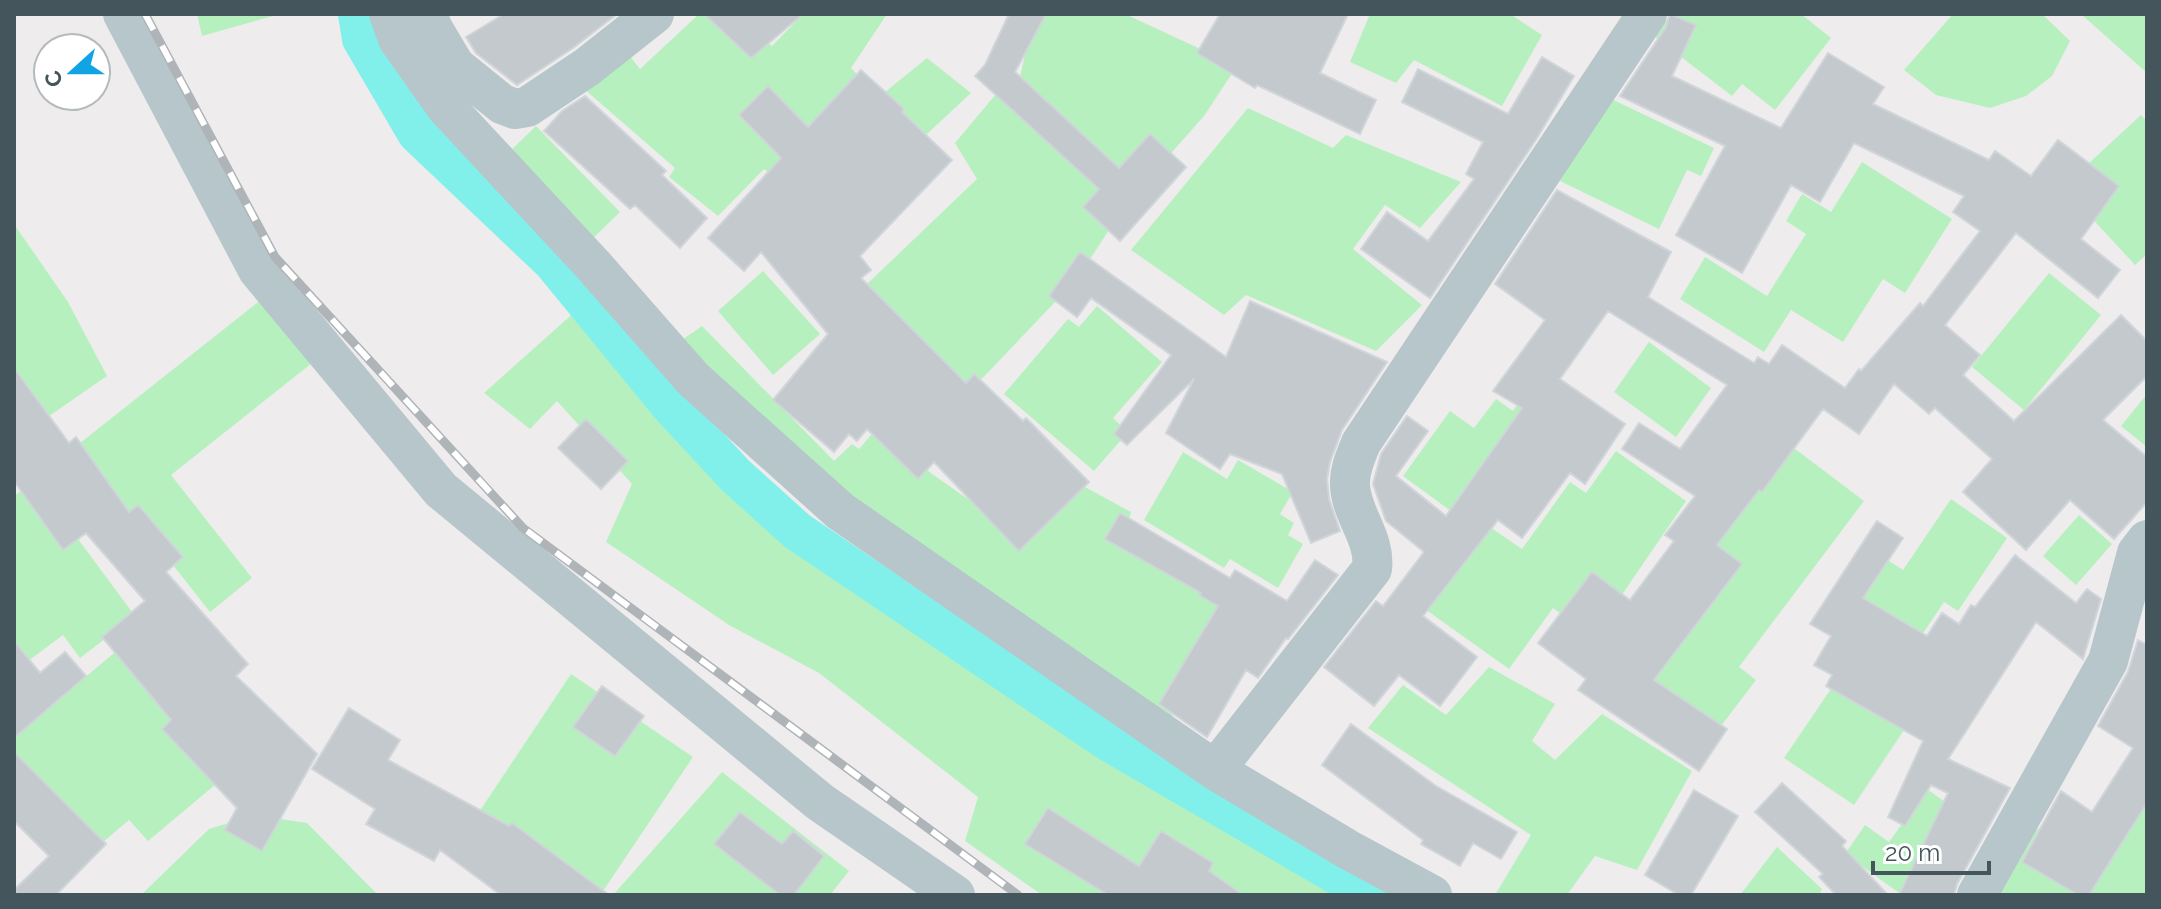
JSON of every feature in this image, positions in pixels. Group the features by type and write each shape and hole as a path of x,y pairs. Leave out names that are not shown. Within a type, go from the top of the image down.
{"street":[{"path":"123,14 258,270 441,490 820,802 955,895"},
{"path":"389,14 398,39 446,107 593,265 693,379 840,511 1215,770 1347,849 1432,895"},
{"path":"427,14 455,66 502,104 515,109 527,107 587,67 654,14"},
{"path":"1215,770 1372,569 1374,557 1349,482 1361,443 1647,14"},
{"path":"1977,895 2108,661 2137,553 2147,540"}],"green space":[{"path":"197,14 280,14 202,36"},
{"path":"699,14 732,14 772,46 803,14 887,14 851,68 879,97 927,58 971,93 898,161 816,213 764,169 718,216 669,177 675,168 583,88 622,46 640,69"},
{"path":"1034,14 1125,14 1237,66 1204,116 1126,204 1077,279 975,386 914,366 866,285 977,179 955,143 1001,88 1019,81"},
{"path":"1370,14 1510,14 1542,35 1502,106 1414,60 1396,83 1350,62"},
{"path":"1671,14 1801,14 1831,38 1775,110 1742,84 1732,96 1654,36"},
{"path":"1953,14 2042,14 2070,41 2052,76 2026,96 1990,108 1936,95 1904,70"},
{"path":"2081,14 2147,14 2147,73"},
{"path":"1601,94 1714,148 1701,176 1687,170 1659,229 1560,181"},
{"path":"1248,108 1333,148 1346,135 1461,182 1420,228 1385,205 1353,249 1422,305 1376,351 1246,295 1224,315 1131,250"},
{"path":"2141,115 2147,121 2147,254 2135,265 2063,187"},
{"path":"536,126 620,212 586,245 502,159"},
{"path":"1862,162 1952,219 1905,293 1883,279 1843,342 1791,310 1764,352 1680,299 1705,257 1767,296 1806,234 1786,221 1802,194 1831,212"},
{"path":"14,224 68,302 107,376 39,423 14,399"},
{"path":"763,271 820,334 773,375 718,311"},
{"path":"2049,273 2101,315 2024,410 1972,367"},
{"path":"267,295 317,359 171,475 252,578 210,612 139,522 51,466"},
{"path":"1097,306 1162,362 1113,418 1128,432 1094,471 1004,394 1068,319 1079,327"},
{"path":"577,310 724,482 791,537 1105,753 1344,895 1217,895 1116,872 1106,895 1042,895 965,841 978,797 819,673 729,625 606,542 632,484 557,401 530,429 484,393"},
{"path":"702,326 834,461 852,444 859,449 877,428 932,474 1021,536 1074,481 1131,512 1124,539 1255,616 1170,718 822,491 672,347"},
{"path":"1649,342 1711,388 1676,437 1614,392"},
{"path":"1539,372 1575,398 1459,517 1403,476 1450,411 1474,428 1496,399 1513,411"},
{"path":"2147,394 2147,447 2121,426"},
{"path":"1786,442 1864,501 1739,667 1756,680 1699,755 1624,698 1691,569"},
{"path":"1616,451 1686,501 1593,637 1553,608 1509,669 1408,597 1468,512 1522,549 1570,482 1586,493"},
{"path":"1183,452 1227,479 1238,460 1293,492 1280,514 1294,523 1288,535 1303,544 1278,588 1230,559 1224,568 1144,520"},
{"path":"35,481 135,616 80,658 63,635 20,667 14,659 14,496"},
{"path":"1951,499 2007,538 1958,611 1944,602 1903,663 1838,618 1880,555 1903,570"},
{"path":"2079,515 2112,544 2076,585 2043,556"},
{"path":"126,643 222,779 148,841 129,820 83,859 14,776 14,737"},
{"path":"1489,667 1555,704 1532,741 1555,760 1602,714 1692,771 1637,870 1595,856 1567,895 1495,895 1531,835 1368,728 1403,685 1446,715"},
{"path":"571,674 693,757 601,894 479,812"},
{"path":"1837,680 1906,727 1854,805 1784,758"},
{"path":"722,772 849,871 830,895 613,895"},
{"path":"2147,782 2147,895 1995,895 2014,847 2068,806 2103,831"},
{"path":"1927,789 1956,810 1902,895 1845,854 1865,825 1889,842"},
{"path":"255,815 307,823 378,895 141,895 209,829"},
{"path":"1777,847 1822,889 1819,895 1740,895"}],"building":[{"path":"504,14 617,14 517,85 476,53 466,37"},
{"path":"704,14 803,14 751,58"},
{"path":"1009,14 1046,14 1015,72 1119,168 1150,134 1186,167 1120,241 1083,207 1099,189 975,76 985,65"},
{"path":"1220,14 1348,14 1320,73 1376,100 1360,134 1257,85 1255,88 1197,53"},
{"path":"1670,14 1696,25 1672,76 1781,128 1828,53 1884,87 1873,104 1989,160 1995,151 2031,176 2058,140 2119,186 2081,239 2120,270 2098,298 2016,233 1945,325 1980,355 1963,375 2014,421 2121,315 2147,341 2147,376 2103,420 2147,457 2147,502 2114,539 2070,500 2026,550 1963,492 1992,459 1935,408 1929,414 1894,384 1859,434 1823,409 1762,492 1759,490 1717,545 1742,564 1654,680 1727,729 1699,771 1578,690 1586,679 1538,643 1592,572 1630,600 1674,541 1665,535 1695,496 1622,449 1639,423 1680,449 1727,385 1608,311 1560,379 1625,424 1585,484 1570,473 1522,538 1498,520 1423,616 1477,657 1440,706 1399,675 1374,706 1324,667 1376,601 1383,606 1424,552 1386,521 1373,484 1381,454 1407,416 1428,431 1396,476 1446,516 1522,408 1493,391 1545,320 1495,284 1557,190 1671,252 1648,297 1754,363 1758,357 1769,364 1782,345 1845,388 1920,303 1923,306 1980,231 1953,212 1964,196 1854,143 1820,202 1791,185 1742,273 1676,235 1725,146 1620,96 1666,27"},
{"path":"1542,57 1574,76 1537,138 1430,298 1361,249 1387,212 1428,241 1474,179 1466,174 1483,142 1402,102 1418,69 1508,114"},
{"path":"861,70 904,109 902,112 952,160 860,256 871,270 861,278 966,383 974,374 1023,421 1026,418 1089,482 1019,551 934,462 918,479 867,429 857,441 849,434 834,452 773,400 828,334 761,252 744,271 708,238 781,158 739,115 768,86 808,127"},
{"path":"585,96 666,171 662,175 707,218 680,248 635,205 630,209 544,131 562,111"},
{"path":"1080,252 1226,357 1250,301 1387,362 1342,430 1330,462 1327,479 1329,499 1340,531 1311,543 1282,474 1230,454 1220,469 1166,433 1194,379 1127,445 1114,434 1171,355 1091,298 1077,317 1049,296"},
{"path":"14,368 69,443 76,437 129,512 138,505 183,557 166,572 248,664 236,676 317,754 262,851 225,830 237,808 162,729 171,720 102,637 145,601 86,533 63,550 14,481"},
{"path":"586,419 628,461 601,489 558,448"},
{"path":"1120,513 1230,578 1235,570 1287,601 1315,560 1338,575 1286,638 1258,678 1246,670 1207,737 1159,704 1218,606 1199,595 1201,593 1105,539"},
{"path":"1877,521 1903,538 1863,598 1927,636 1942,613 1959,624 1971,605 1975,607 2015,555 2076,603 2087,589 2101,599 2083,659 2036,622 1948,759 2010,788 1957,884 1954,895 1899,895 1948,793 1931,785 1905,826 1888,817 1923,741 1826,686 1832,675 1814,665 1831,636 1810,624"},
{"path":"2138,640 2147,645 2147,803 2089,895 2078,895 2022,862 2061,791 2092,812 2133,748 2098,726 2128,672"},
{"path":"14,641 40,673 65,652 86,676 14,738"},
{"path":"602,686 644,716 615,756 573,727"},
{"path":"349,708 400,740 388,760 509,826 512,823 609,895 501,895 440,850 434,861 366,824 375,809 312,769"},
{"path":"1351,724 1436,786 1517,832 1501,859 1473,843 1460,866 1421,844 1423,840 1322,765"},
{"path":"14,752 106,844 56,895 14,895 14,890 49,856 14,821"},
{"path":"1782,783 1846,841 1842,846 1888,895 1836,895 1819,877 1823,874 1755,812"},
{"path":"1694,790 1738,816 1691,895 1679,895 1645,875"},
{"path":"1048,808 1139,866 1161,831 1213,863 1209,871 1243,895 1108,895 1025,844"},
{"path":"740,812 782,844 793,831 824,856 794,895 780,895 714,844"}],"waterway":[{"path":"358,14 362,39 417,133 553,262 671,406 735,475 797,531 1108,741 1372,895"}],"railway":[{"path":"145,14 275,257 523,528 1018,895"}]}
